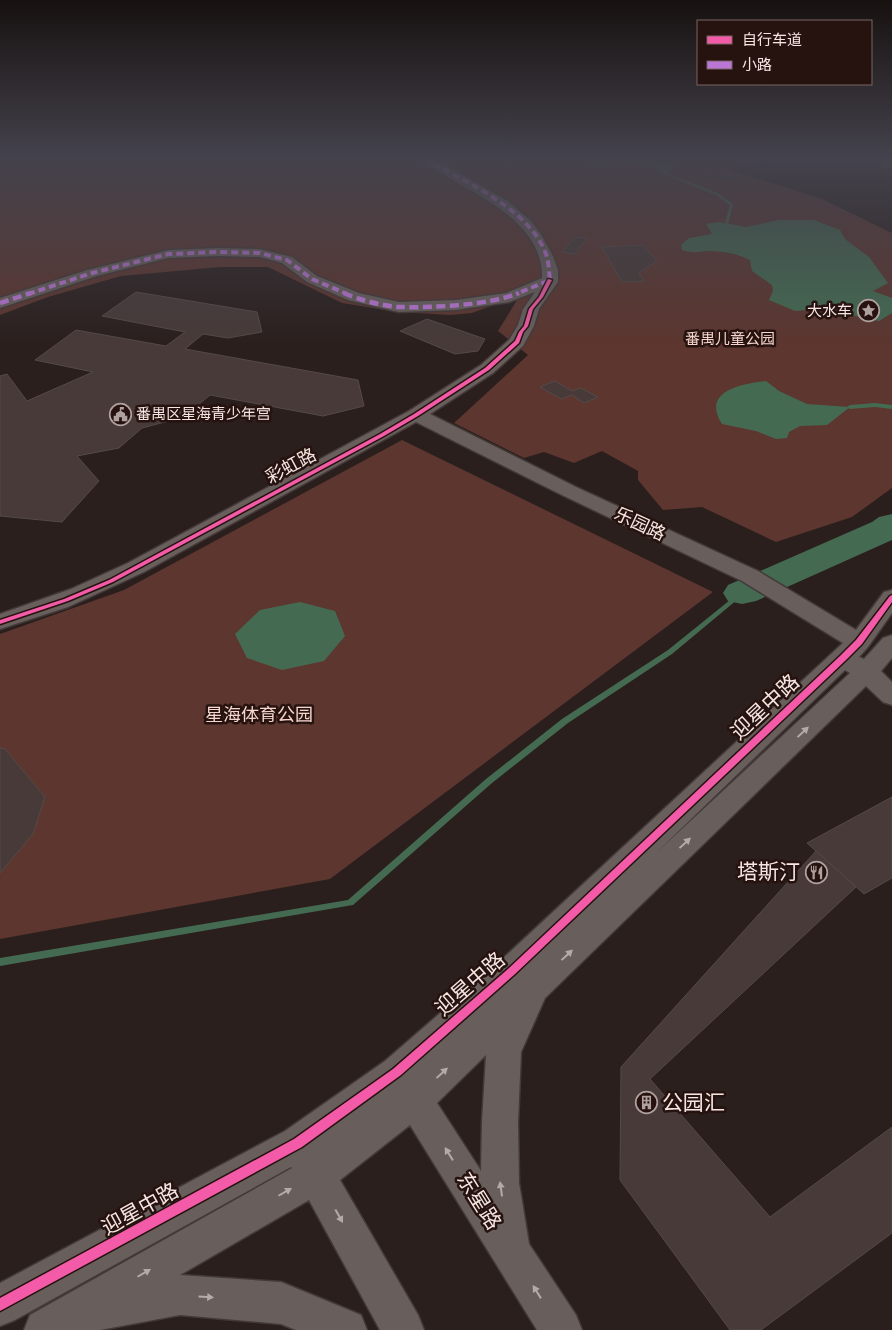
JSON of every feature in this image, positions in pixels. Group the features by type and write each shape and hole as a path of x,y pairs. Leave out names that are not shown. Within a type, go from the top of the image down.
{"street":[{"path":"0,302 92,273 168,254 218,252 260,253 287,260 312,279 345,294 399,307 456,305 509,298 550,280 550,270 546,256 536,237 521,220"},
{"name":"彩虹路","path":"0,622 66,600 111,580 416,416 487,369 508,352 517,342 526,326 531,309 541,297 550,280"},
{"name":"乐园路","path":"416,416 569,491 750,576 794,604 856,657 892,696"},
{"name":"迎星中路","path":"58,1322 307,1159 532,989 856,657 892,597"},
{"name":"迎星中路","path":"406,1086 512,972 856,657 892,643"},
{"path":"512,1254 500,1183 500,1122 504,1052 532,989"},
{"name":"东星路","path":"406,1086 561,1330"},
{"path":"307,1159 402,1330"},
{"name":"迎星中路","path":"0,1305 307,1159"},
{"path":"58,1322 180,1295 281,1303 346,1330"}],"green space":[{"name":"番禺儿童公园","path":"0,220 865,220 892,233 892,488 852,517 776,542 702,507 663,510 638,480 638,471 602,451 574,463 544,452 524,458 454,423 528,355 498,331 517,300 472,313 451,315 398,312 342,303 268,267 220,267 121,276 48,297 0,315"},
{"name":"星海体育公园","path":"402,440 713,592 330,879 0,939 0,634 124,590"}],"shaded area":[{"path":"779,220 814,220 840,230 845,239 869,257 888,283 873,291 892,298 892,313 879,321 855,316 833,308 795,311 769,300 773,291 772,285 752,271 750,260 723,252 691,252 682,250 681,245 689,238 712,234 706,224 719,222 746,227"},
{"path":"766,381 779,391 807,404 850,407 827,425 800,426 789,432 787,438 776,439 756,431 722,424 717,413 716,404 720,397 736,387"},
{"path":"300,602 335,611 345,636 324,661 282,670 247,658 235,634 260,610"}],"building":[{"path":"575,237 587,238 575,254 562,252"},
{"path":"643,245 657,261 639,273 644,281 622,282 602,247"},
{"path":"136,292 257,312 262,332 228,338 203,334 185,349 358,380 364,406 323,416 210,395 184,417 142,428 119,448 77,456 99,481 62,522 0,516 0,376 7,374 27,401 93,372 35,360 76,330 166,346 185,332 102,316"},
{"path":"427,319 485,339 478,351 455,354 400,331"},
{"path":"555,381 572,391 581,388 598,397 584,403 572,395 561,399 540,387"},
{"path":"0,748 5,749 45,797 33,834 0,873"},
{"path":"892,797 892,878 864,894 807,843"},
{"name":"公园汇","path":"816,851 856,887 650,1079 770,1217 892,1127 892,1233 761,1330 730,1330 620,1180 621,1067"}],"waterway":[{"path":"850,407 875,405 892,407"},
{"path":"742,593 885,530 892,525"},
{"path":"0,962 350,903 489,781 565,721 670,652 742,593"}],"marked path":[{"path":"0,303 92,273 168,254 218,252 260,253 287,260 312,279 354,297 399,307 456,305 509,297 550,280 546,257 537,237 522,220"}],"cycle path":[{"path":"0,622 66,600 111,581 416,415 487,369 517,342 526,326 531,309 541,297 550,280"},
{"path":"0,1305 298,1143 397,1072 511,972 843,658 859,642 892,597"}],"place":[{"name":"大水车","path":"868,311"},
{"name":"番禺区星海青少年宫","path":"120,414"},
{"name":"塔斯汀","path":"816,872"},
{"name":"公园汇","path":"646,1103"}]}
